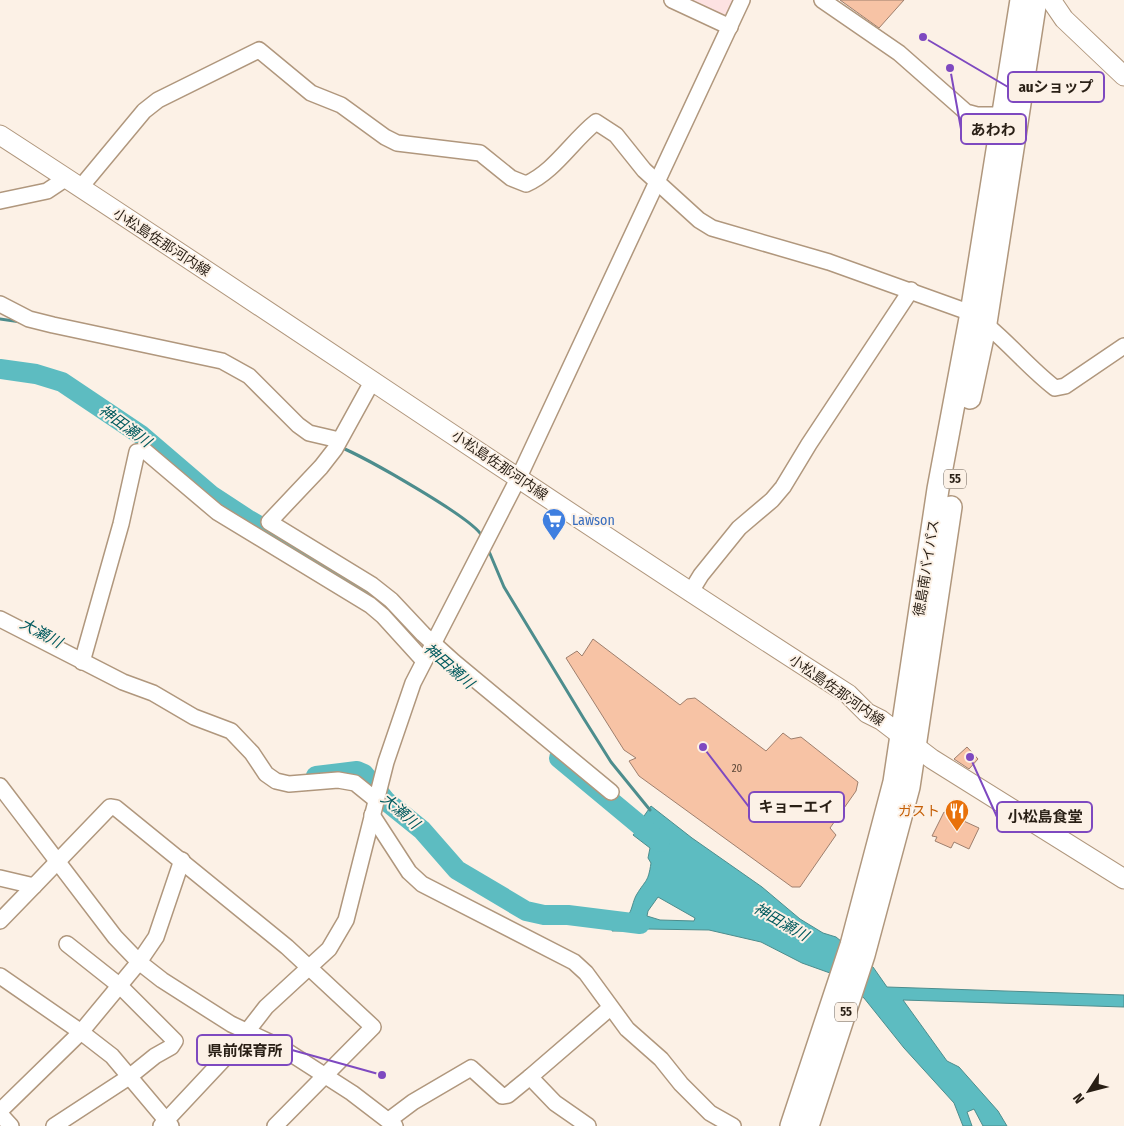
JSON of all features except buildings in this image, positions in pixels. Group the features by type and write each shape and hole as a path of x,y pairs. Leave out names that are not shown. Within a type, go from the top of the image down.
{"highway":[{"name":"徳島南バイパス","path":"979,318 1002,115 1021,0"},
{"name":"徳島南バイパス","path":"808,1126 821,1065 908,787 907,740 938,489 979,318 1036,0"},
{"name":"徳島南バイパス","path":"791,1126 821,1065"}],"main road":[{"path":"1051,0 1064,19 1124,76"},
{"name":"小松島佐那河内線","path":"0,135 373,380 690,593 848,694 868,713 937,763 1124,879"}],"street":[{"path":"672,0 730,27"},
{"path":"0,976 81,1032 112,1056 166,1124 235,1047 266,1008 329,949 346,920 376,800 400,715 428,651 519,477 742,0"},
{"path":"822,0 899,53 966,112 978,116 1002,115"},
{"path":"0,201 73,184 144,111 158,100 259,50 312,93 341,105 385,138 397,143 480,153 511,178 526,184 537,179 582,133 596,122 623,141 644,170 700,220 712,228 829,262 911,290 979,318 1034,372 1055,388 1065,386 1124,346"},
{"path":"690,593 701,575 739,528 772,500 783,487 809,444 911,290"},
{"path":"0,304 29,319 222,361 249,376 298,425 309,433 337,444"},
{"path":"373,380 337,444 321,467 269,522 372,585 391,600 423,634 428,651"},
{"path":"84,658 121,524 137,452 145,451 217,512 370,605 611,792"},
{"path":"0,619 84,658 123,682 153,692 194,717 231,730 252,753 266,774 276,781 289,784 338,780 355,783 376,800 410,872 422,884 574,962 586,972 610,1008 627,1029 661,1059 681,1084 710,1113 733,1126"},
{"path":"0,786 115,937 139,962 162,980 231,1024 282,1048 352,1092 392,1123 413,1102 471,1068 502,1096 508,1096 610,1008"},
{"path":"0,921 110,807 116,808 182,860 310,968 373,1027 323,1075 275,1126"},
{"path":"11,1126 0,1113 81,1032 139,962 156,937 182,860"},
{"path":"0,878 34,886"},
{"path":"54,1126 130,1077 155,1056 171,1046 175,1040 120,986 67,944"},
{"path":"530,1076 555,1103 588,1126"}],"shaded area":[{"path":"679,0 736,0 728,17 722,21"}],"water":[{"path":"651,806 692,838 762,887 800,919 823,933 836,937 873,967 887,987 1124,995 1124,1007 903,1000 947,1061 959,1067 998,1111 1007,1126 983,1126 974,1109 967,1112 972,1126 963,1126 954,1103 904,1048 864,998 830,973 802,963 761,942 709,930 646,929 638,931 612,931 614,921 625,918 628,915 635,898 649,874 651,863 648,858 650,848 633,835 644,822 644,816","holes":["658,897 695,918 694,921 660,920 647,916 648,911"]}],"waterway":[{"path":"0,319 21,322"},
{"name":"神田瀬川","path":"0,369 36,374 62,382 141,435 211,495 249,520 355,582 397,615"},
{"path":"340,447 393,474 439,502 474,527 482,536"},
{"path":"488,549 504,587 584,719 611,762 650,810"},
{"name":"神田瀬川","path":"559,758 660,842"},
{"name":"大瀬川","path":"316,776 357,771 364,774 386,801 422,830 457,870 526,911 544,915 568,915 640,924"}],"place":[{"name":"auショップ","path":"923,37"},
{"name":"あわわ","path":"950,68"},
{"name":"Lawson","path":"554,541"},
{"name":"キョーエイ","path":"703,747"},
{"name":"小松島食堂","path":"970,757"},
{"name":"ガスト","path":"957,832"},
{"name":"県前保育所","path":"382,1075"}]}
